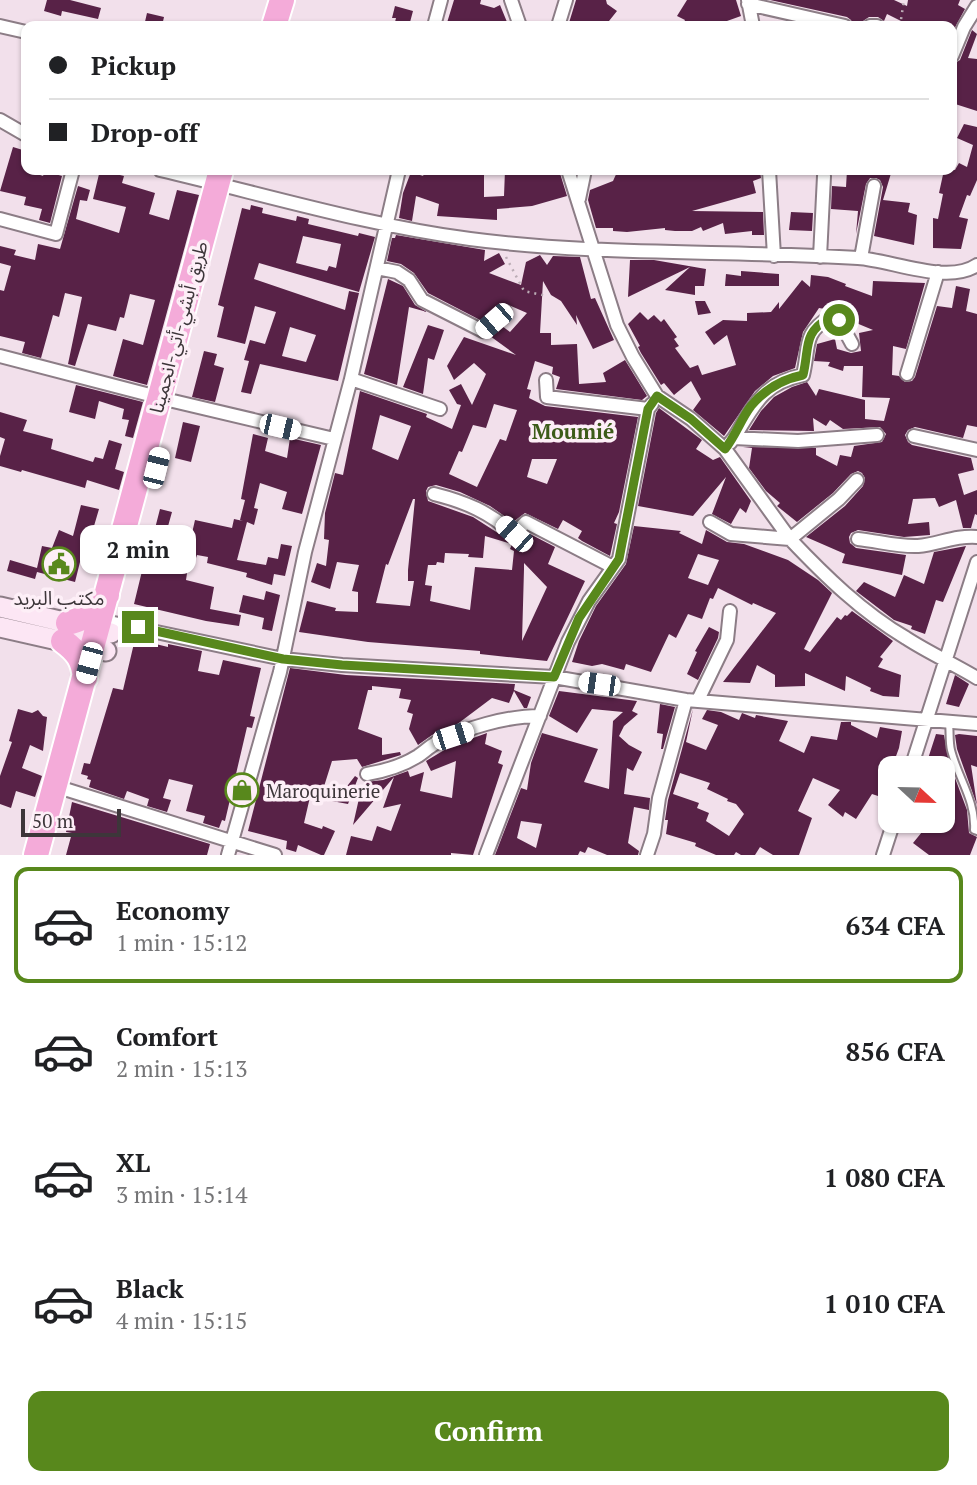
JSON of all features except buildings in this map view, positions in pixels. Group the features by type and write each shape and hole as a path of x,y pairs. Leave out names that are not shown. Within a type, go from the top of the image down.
{"highway":[{"path":"262,21 268,0"},
{"path":"276,21 282,0"},
{"path":"36,855 62,789 104,637 145,513 166,399 226,177"},
{"name":"طريق أبشي-أتي-انجمينا","path":"104,637 109,591 166,399"},
{"path":"85,678 82,660 66,632 96,611 109,591"},
{"path":"52,855 62,789 85,678 104,637"}],"main road":[{"path":"0,607 66,632"},
{"path":"0,627 104,637"}],"street":[{"path":"435,21 441,0"},
{"path":"511,0 518,21"},
{"path":"560,21 566,0"},
{"path":"752,21 748,2 825,21"},
{"path":"957,53 964,27 977,6"},
{"path":"0,26 21,31"},
{"path":"0,120 21,132"},
{"path":"0,219 56,234 72,175"},
{"path":"207,175 226,177 386,225 497,242 592,249 861,258 938,272 969,270 977,265"},
{"path":"228,855 283,659 305,552 351,379 398,175"},
{"path":"570,175 617,325 657,396 691,419 725,449 790,539 830,582 905,638 977,678"},
{"path":"578,203 583,175"},
{"path":"769,175 774,256"},
{"path":"820,257 824,176"},
{"path":"861,258 874,186"},
{"path":"377,268 397,272 409,280 422,300 483,331 505,312"},
{"path":"907,374 938,272"},
{"path":"725,449 751,406 777,383 803,375 810,334 817,325 830,317 839,320 852,344"},
{"path":"0,356 334,439"},
{"path":"351,379 440,410"},
{"path":"546,380 547,397 648,409"},
{"path":"486,855 579,618 619,559 648,409 657,396"},
{"path":"734,438 799,441 877,435"},
{"path":"914,436 977,450"},
{"path":"710,522 731,534 790,539 839,499 857,480"},
{"path":"434,494 479,508 492,515 514,534 526,522 613,567"},
{"path":"858,539 908,546 935,544 961,536 977,537"},
{"path":"915,756 977,562"},
{"path":"647,855 654,834 659,798 692,700 727,640 730,611"},
{"path":"104,637 342,665 554,677 692,700 977,724"},
{"path":"367,774 390,770 453,736 505,720 540,716"},
{"path":"62,789 275,855"},
{"path":"883,855 890,833"}],"lane":[{"path":"948,721 951,751 965,783 975,817 974,830 977,831"}],"path":[{"path":"901,21 904,0"},
{"path":"497,242 524,290 547,296"}],"place":[{"name":"مكتب البريد","path":"59,564"},
{"name":"Maroquinerie","path":"242,790"}],"district":[{"name":"Moumié","path":"573,431"}],"route":[{"path":"138,627 283,659 554,677 579,618 619,559 648,409 657,396 691,419 725,449 741,427 751,406 777,383 803,375 810,334 817,325 830,317 839,320"}]}
